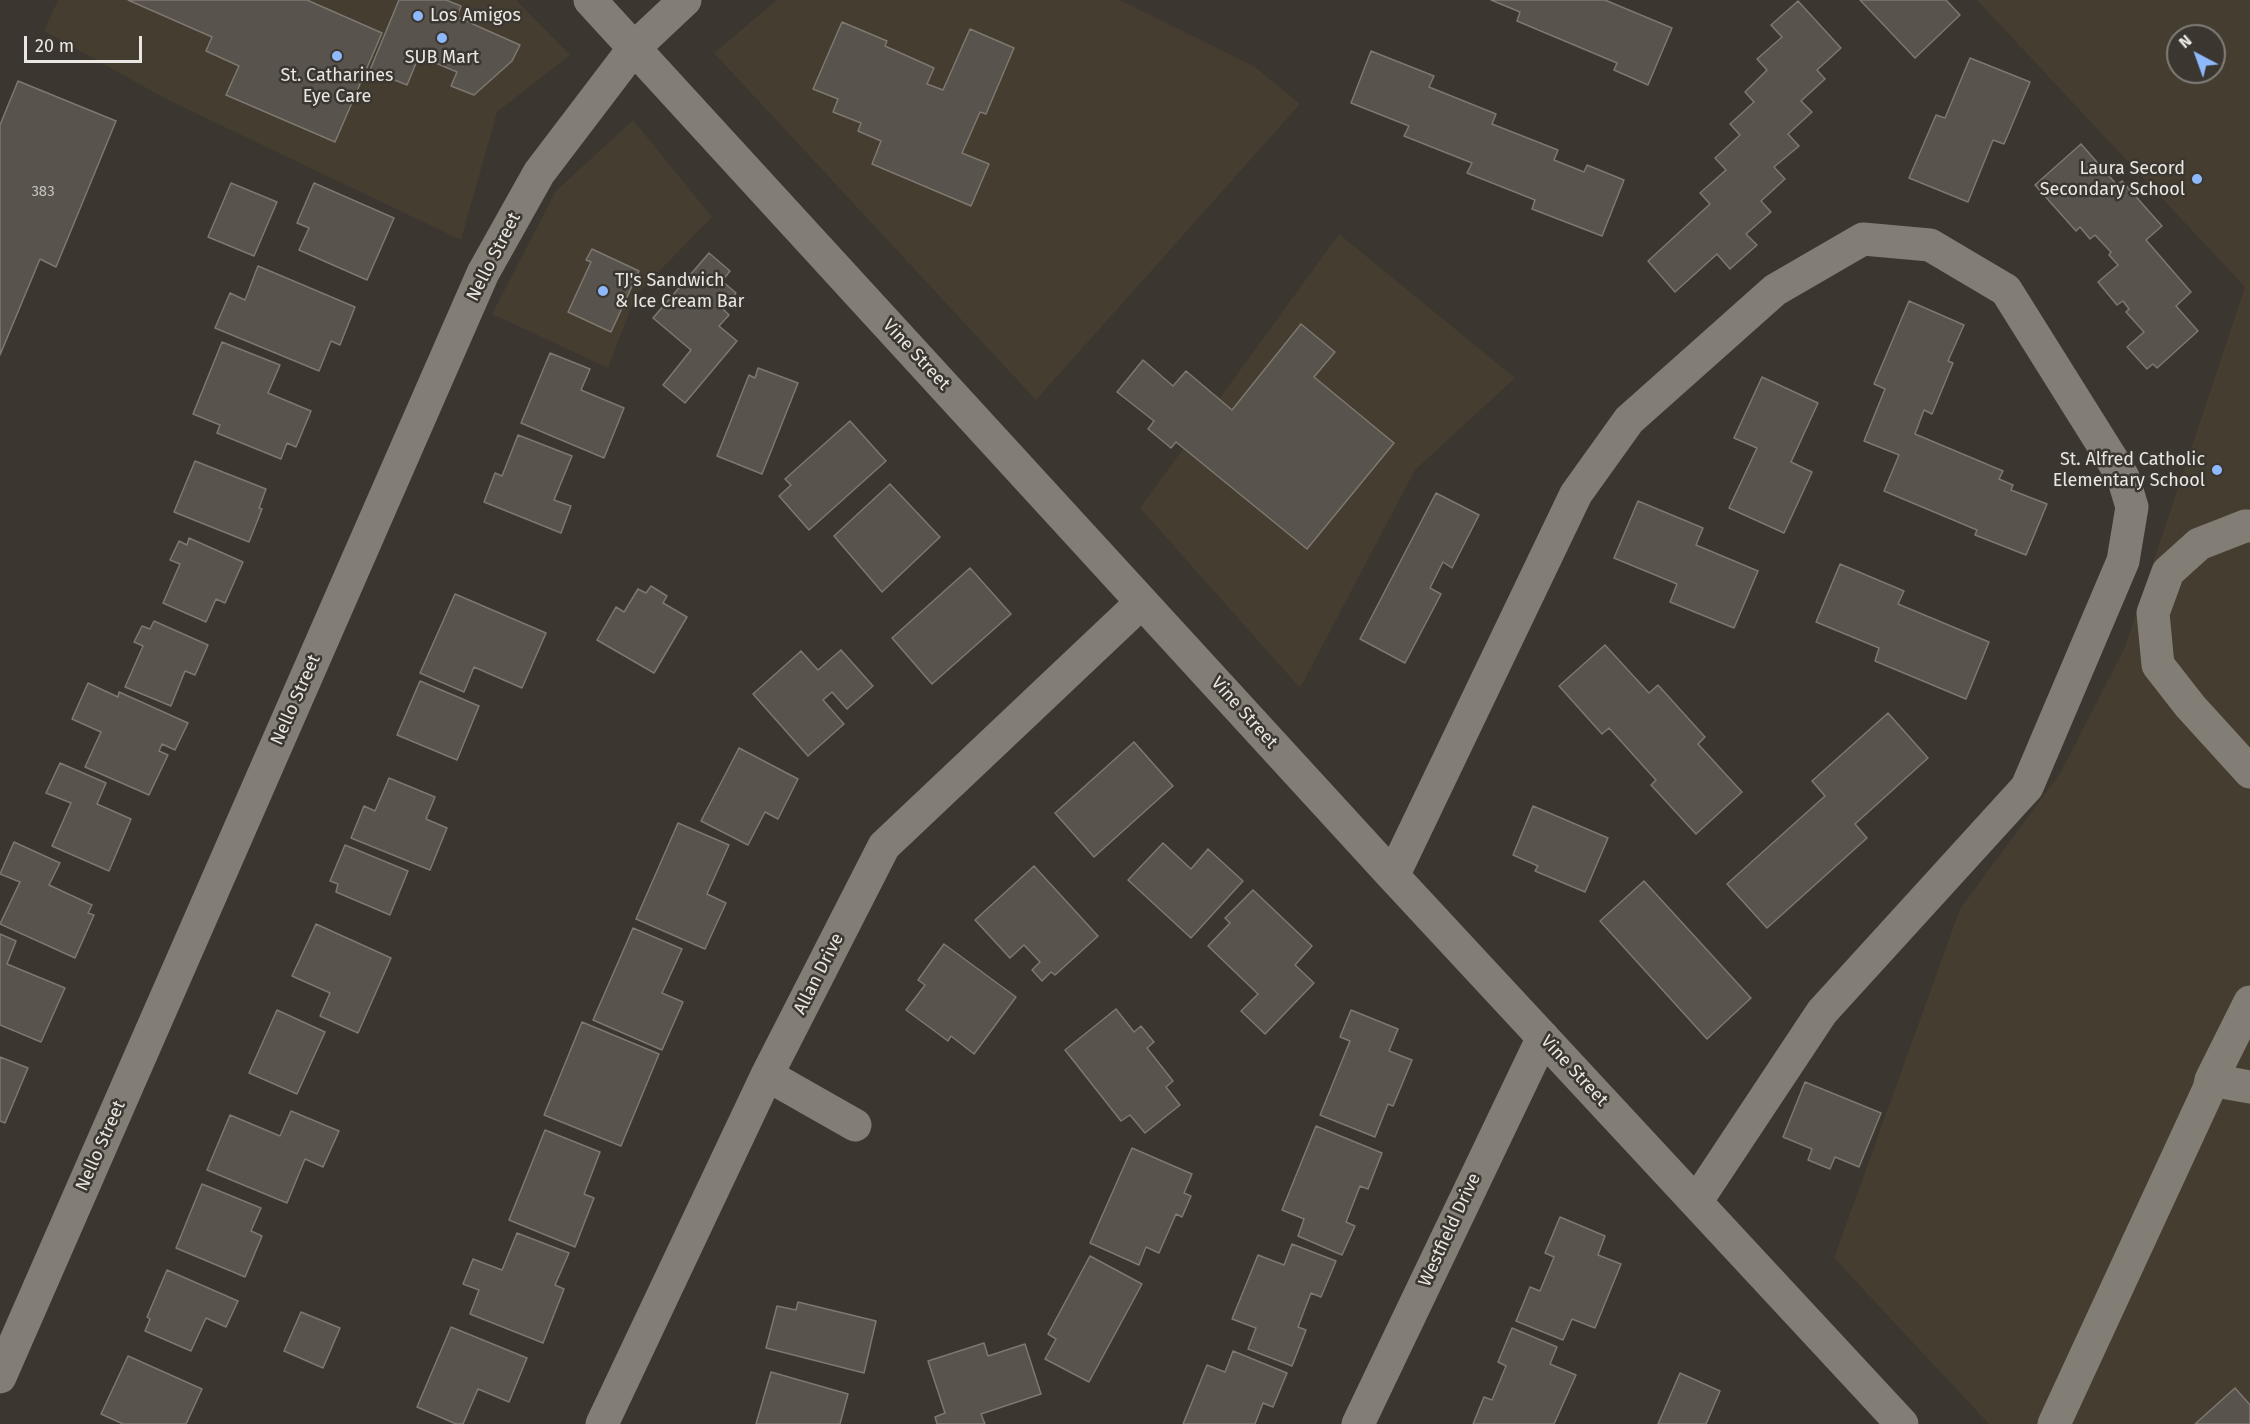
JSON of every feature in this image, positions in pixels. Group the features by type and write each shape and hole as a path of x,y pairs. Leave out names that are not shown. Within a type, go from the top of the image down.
{"street":[{"name":"Vine Street","path":"590,0 1394,876 1902,1424"},
{"name":"Nello Street","path":"0,1377 483,273 539,173 634,48 685,0"},
{"path":"1394,876 1576,494 1629,420 1774,290 1863,239 1930,245 2006,290 2123,477 2132,507 2123,561 2027,787 1822,1012 1695,1202"},
{"path":"2250,526 2199,544 2168,572 2153,613 2158,665 2190,706 2250,772"},
{"name":"Allan Drive","path":"602,1424 767,1075 884,846 1142,602"},
{"path":"2054,1424 2209,1089 2211,1080 2250,1002"},
{"name":"Westfield Drive","path":"1358,1424 1543,1037"},
{"path":"767,1075 855,1125"},
{"path":"2211,1080 2250,1087"}],"shaded area":[{"path":"58,0 516,0 570,55 497,112 461,240 168,100 44,31"},
{"path":"777,0 1120,0 1255,67 1300,104 1036,400 714,53"},
{"path":"1977,0 2250,0 2250,1424 1989,1424 1834,1258 1960,909 2061,772 2125,647 2245,287"},
{"path":"633,120 712,217 636,295 608,368 492,314 556,191"},
{"path":"1339,234 1515,378 1415,470 1300,688 1140,508"}],"building":[{"path":"128,0 307,0 382,33 335,142 226,95 239,66 206,51 212,37"},
{"path":"399,0 446,0 461,6 457,17 520,45 512,61 474,95 451,86 457,72 419,56 407,85 370,70"},
{"path":"1491,0 1605,0 1672,28 1648,85 1614,70 1617,63 1517,21 1520,12"},
{"path":"1860,0 1946,0 1960,15 1915,58"},
{"path":"1798,1 1841,48 1817,70 1825,79 1801,101 1812,112 1788,134 1799,146 1774,167 1785,179 1761,201 1771,212 1746,234 1757,245 1730,269 1717,254 1675,292 1648,261 1710,204 1700,193 1726,170 1715,158 1740,135 1730,124 1754,102 1745,92 1767,70 1757,59 1782,37 1771,25"},
{"path":"842,22 887,41 885,46 934,68 927,84 943,90 970,29 1014,48 986,114 980,112 962,153 989,164 971,206 872,164 881,141 858,131 861,123 833,112 838,99 813,89"},
{"path":"1371,51 1434,76 1429,87 1496,114 1492,124 1558,150 1554,160 1584,172 1587,165 1624,180 1602,236 1532,209 1535,200 1467,173 1472,163 1404,136 1409,126 1351,103"},
{"path":"1970,58 2030,82 2004,144 1993,140 1968,202 1909,178 1936,115 1945,118"},
{"path":"18,81 116,121 56,267 40,259 0,355 0,125"},
{"path":"2081,144 2117,185 2122,181 2162,226 2146,240 2191,292 2176,306 2198,331 2157,368 2153,364 2147,369 2127,347 2144,332 2126,312 2129,309 2123,301 2117,305 2098,282 2118,265 2109,255 2111,252 2095,235 2090,239 2080,227 2076,231 2035,185"},
{"path":"231,183 277,202 254,256 208,237"},
{"path":"314,183 394,218 367,280 299,250 309,228 297,223"},
{"name":"TJ's Sandwich & Ice Cream Bar","path":"592,249 639,271 611,332 568,312 591,262 586,260"},
{"path":"709,253 730,271 722,281 736,293 723,309 729,315 719,326 737,341 685,403 663,385 691,350 653,318"},
{"path":"258,266 355,307 340,345 331,341 319,371 215,328 230,293 245,300"},
{"path":"1909,301 1964,325 1948,361 1953,363 1932,414 1924,410 1915,434 2003,471 1999,479 2013,485 2011,490 2047,504 2026,555 1975,535 1977,530 1884,491 1899,455 1864,441 1885,389 1874,384"},
{"path":"1301,324 1335,352 1314,377 1394,443 1307,549 1176,442 1171,448 1148,429 1154,421 1117,392 1143,360 1173,386 1186,371 1232,410"},
{"path":"222,342 280,365 268,393 311,411 296,447 287,443 281,459 217,433 220,425 193,414"},
{"path":"550,353 590,369 581,390 624,408 604,458 521,423"},
{"path":"758,368 798,383 762,474 717,456 749,375 755,378"},
{"path":"1762,377 1818,403 1791,462 1812,472 1784,533 1729,508 1757,448 1734,438"},
{"path":"850,421 886,461 809,530 779,496 791,485 785,479"},
{"path":"518,435 572,456 554,500 571,506 561,533 484,502 495,473 502,476"},
{"path":"195,461 266,489 259,508 262,509 249,542 174,512"},
{"path":"890,484 940,537 882,592 834,536"},
{"path":"1436,493 1479,515 1452,568 1443,562 1430,588 1441,594 1405,663 1360,639"},
{"path":"1638,501 1703,528 1696,545 1758,571 1734,628 1670,602 1677,584 1614,558"},
{"path":"189,538 243,562 225,603 216,599 206,622 163,603 180,564 170,560 179,541 187,545"},
{"path":"1840,564 1904,591 1898,604 1989,642 1966,699 1875,661 1879,648 1816,622"},
{"path":"970,568 1011,614 932,684 892,638"},
{"path":"651,586 667,596 663,603 687,617 654,673 597,640 616,607 624,612 638,589 646,593"},
{"path":"455,594 546,633 522,688 474,667 464,692 420,673"},
{"path":"154,621 208,645 195,675 185,671 171,706 125,687 143,646 134,642 142,626 150,629"},
{"path":"1605,645 1649,693 1658,685 1705,737 1698,744 1742,792 1696,834 1651,785 1656,780 1609,728 1602,734 1559,686"},
{"path":"841,650 873,686 847,709 832,692 823,700 844,724 808,756 753,694 801,651 818,670"},
{"path":"420,681 479,706 457,760 397,735"},
{"path":"88,683 118,697 119,692 188,723 175,750 162,744 159,751 168,755 149,795 85,767 101,732 72,719"},
{"path":"1888,713 1928,758 1855,824 1867,838 1767,928 1727,884 1825,796 1812,781"},
{"path":"1134,742 1173,786 1094,857 1055,813"},
{"path":"739,748 798,779 778,819 765,812 748,845 701,821"},
{"path":"60,763 106,783 97,804 131,819 109,871 52,846 71,803 46,793"},
{"path":"389,778 435,797 426,819 447,828 430,870 351,838 364,806 375,811"},
{"path":"1533,806 1608,838 1585,892 1535,871 1538,866 1513,855"},
{"path":"678,823 729,845 707,894 726,903 705,949 636,919"},
{"path":"14,842 60,863 49,885 92,905 88,913 94,915 75,958 0,924 20,882 0,874"},
{"path":"1163,843 1191,869 1208,849 1243,881 1191,938 1128,880"},
{"path":"345,845 408,871 390,915 336,892 338,884 330,881"},
{"path":"1034,866 1098,936 1055,975 1051,972 1042,981 1032,970 1040,962 1024,945 1010,958 975,920"},
{"path":"1644,881 1751,998 1707,1039 1600,921"},
{"path":"1253,890 1312,946 1295,965 1314,983 1265,1034 1241,1011 1258,994 1208,946 1230,923 1225,918"},
{"path":"316,924 391,958 358,1033 320,1016 330,993 292,976"},
{"path":"633,928 682,949 662,993 683,1002 662,1050 593,1020"},
{"path":"0,934 16,941 7,964 65,988 41,1042 0,1025"},
{"path":"944,944 1016,997 974,1054 951,1036 948,1041 906,1010 925,985 918,980"},
{"path":"1116,1009 1134,1032 1141,1026 1154,1042 1147,1048 1173,1081 1166,1087 1180,1105 1145,1133 1130,1115 1121,1121 1065,1050"},
{"path":"277,1010 325,1032 297,1094 249,1073"},
{"path":"1351,1010 1398,1029 1389,1051 1412,1060 1393,1106 1388,1104 1375,1137 1320,1115 1350,1041 1340,1037"},
{"path":"582,1022 659,1054 621,1146 544,1115"},
{"path":"0,1057 28,1068 5,1123 0,1121"},
{"path":"1805,1082 1881,1113 1859,1167 1835,1157 1830,1169 1808,1160 1812,1149 1783,1137"},
{"path":"291,1111 339,1131 323,1167 305,1159 287,1203 207,1170 230,1115 280,1136"},
{"path":"1316,1126 1382,1153 1368,1189 1360,1186 1346,1222 1355,1226 1342,1255 1298,1236 1304,1219 1282,1210"},
{"path":"545,1130 600,1152 584,1194 594,1198 575,1247 509,1220"},
{"path":"1132,1148 1192,1174 1184,1193 1191,1196 1182,1217 1176,1214 1159,1253 1146,1247 1139,1265 1090,1243"},
{"path":"202,1184 261,1208 251,1231 262,1236 245,1277 176,1248"},
{"path":"1560,1217 1605,1236 1598,1255 1621,1264 1595,1328 1572,1319 1563,1340 1516,1321 1530,1287 1540,1291 1554,1257 1545,1253"},
{"path":"517,1233 569,1253 555,1285 564,1289 543,1343 470,1314 479,1290 463,1284 473,1259 502,1270"},
{"path":"1292,1244 1336,1261 1321,1297 1311,1293 1298,1327 1306,1330 1292,1366 1248,1349 1256,1328 1232,1319 1258,1255 1284,1265"},
{"path":"1090,1256 1142,1284 1089,1382 1045,1359 1056,1339 1048,1334"},
{"path":"167,1270 238,1301 226,1327 206,1318 191,1351 145,1331 150,1319 147,1317"},
{"path":"798,1302 876,1321 864,1373 766,1348 777,1306 796,1310"},
{"path":"301,1312 340,1328 323,1368 284,1351"},
{"path":"451,1327 527,1358 509,1402 478,1389 463,1424 456,1424 417,1407"},
{"path":"1512,1328 1557,1347 1550,1364 1576,1375 1554,1424 1473,1424 1484,1397 1492,1400 1506,1366 1498,1362"},
{"path":"984,1343 988,1356 1025,1344 1041,1394 981,1414 985,1424 937,1424 935,1417 945,1413 928,1361"},
{"path":"1233,1351 1287,1373 1273,1407 1263,1403 1255,1424 1183,1424 1207,1365 1225,1372"},
{"path":"128,1356 202,1389 186,1424 123,1424 101,1414"},
{"path":"771,1372 848,1394 840,1424 756,1424"},
{"path":"1680,1373 1720,1391 1706,1424 1658,1424"},
{"path":"2235,1388 2250,1405 2250,1424 2195,1424"}],"place":[{"name":"Los Amigos","path":"418,16"},
{"name":"SUB Mart","path":"442,38"},
{"name":"St. Catharines Eye Care","path":"337,56"},
{"name":"Laura Secord Secondary School","path":"2197,179"},
{"name":"TJ's Sandwich & Ice Cream Bar","path":"603,291"},
{"name":"St. Alfred Catholic Elementary School","path":"2217,470"}]}
